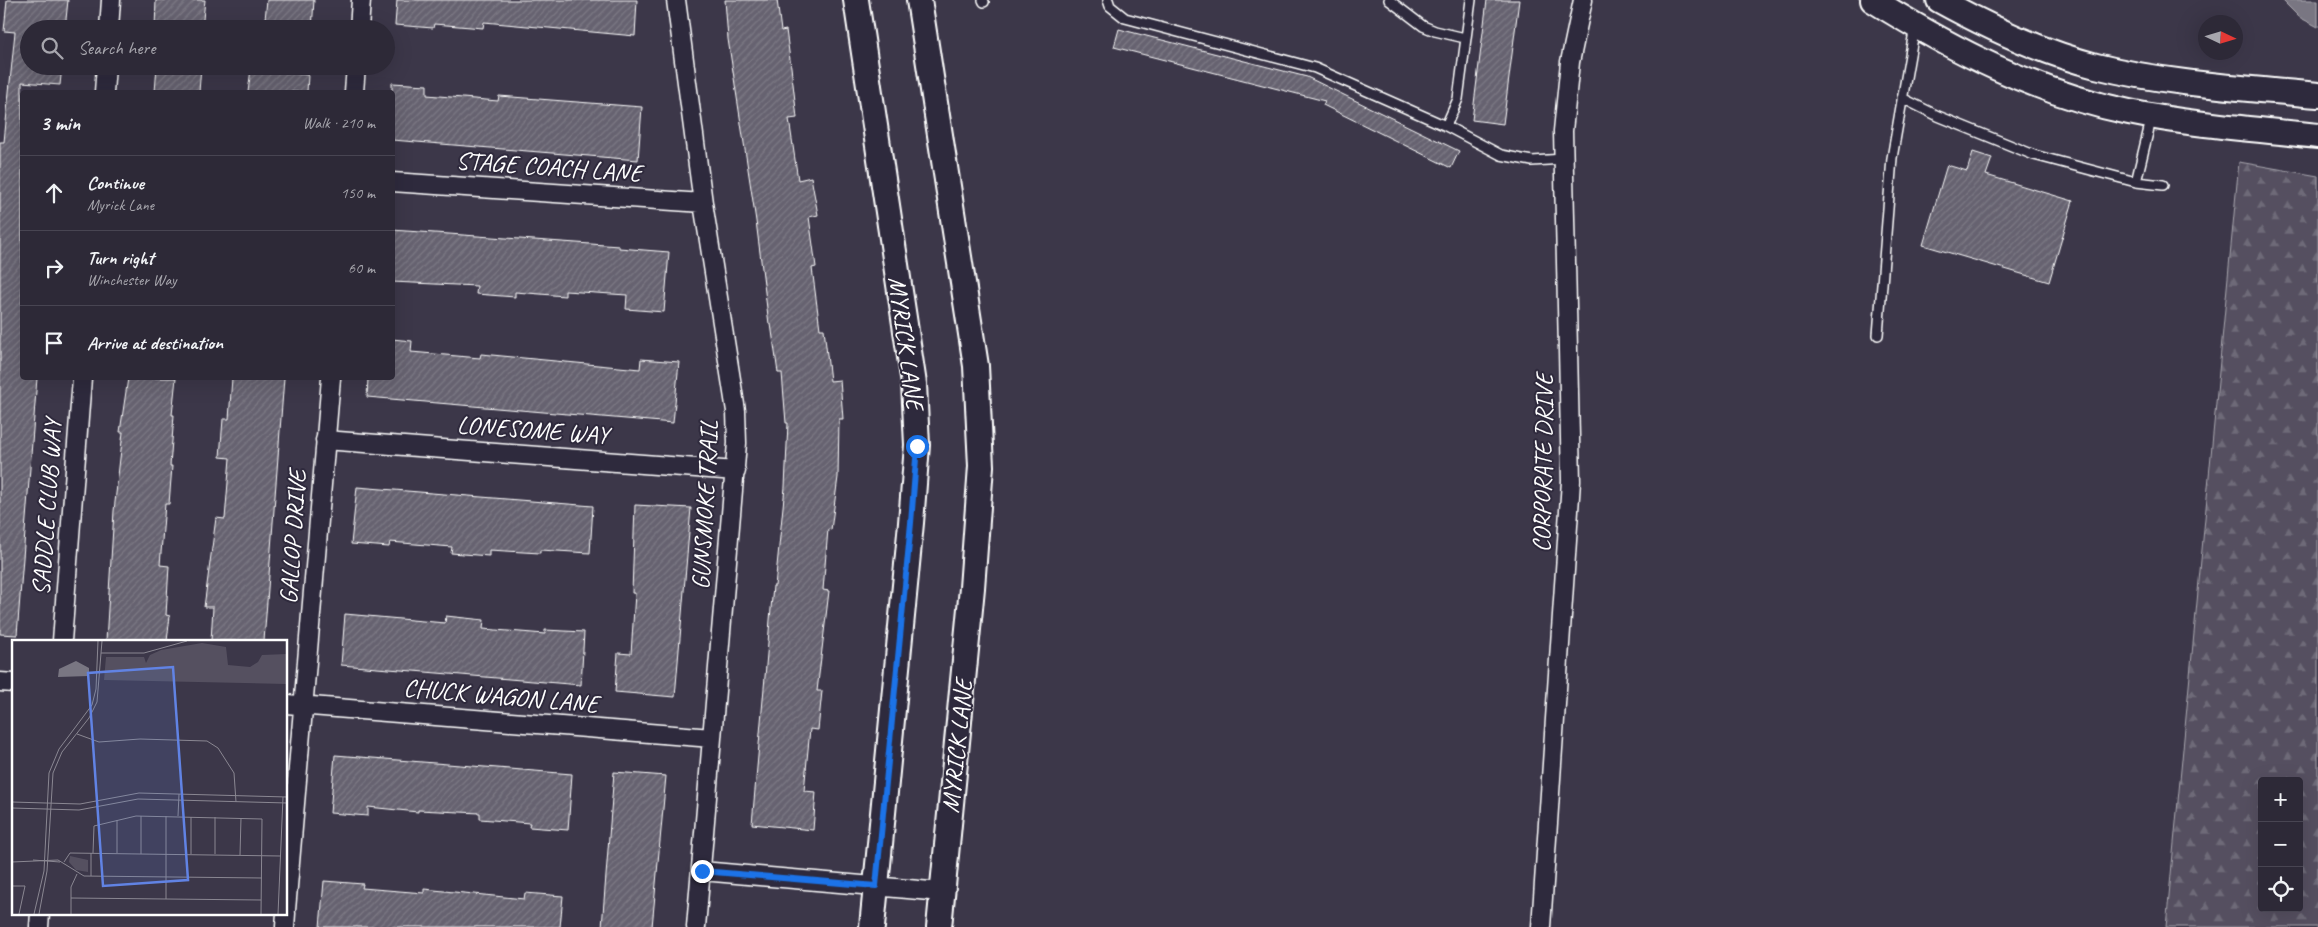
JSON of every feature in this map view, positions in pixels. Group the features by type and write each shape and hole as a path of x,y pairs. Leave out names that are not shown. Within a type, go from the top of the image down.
{"street":[{"path":"110,20 112,0"},
{"path":"359,20 361,0"},
{"name":"GUNSMOKE TRAIL","path":"676,0 703,203 736,411 736,471 696,927"},
{"name":"MYRICK LANE","path":"856,0 912,374 916,416 911,523 872,927"},
{"name":"MYRICK LANE","path":"919,0 976,366 980,437 978,522 939,927"},
{"name":"CORPORATE DRIVE","path":"1541,927 1570,516 1571,438 1563,132 1570,62 1583,0"},
{"path":"1873,0 1916,26 2004,73 2080,99 2152,116 2318,136"},
{"path":"1939,0 1973,18 2036,46 2095,66 2148,77 2318,95"},
{"path":"104,90 105,75"},
{"path":"354,90 355,75"},
{"name":"STAGE COACH LANE","path":"395,182 703,203"},
{"name":"SADDLE CLUB WAY","path":"62,640 82,380"},
{"name":"GALLOP DRIVE","path":"288,889 305,706 331,380"},
{"name":"LONESOME WAY","path":"325,440 736,471"},
{"name":"CHUCK WAGON LANE","path":"288,704 712,738"},
{"path":"702,871 942,892"},
{"path":"39,927 40,914"},
{"path":"285,927 286,914"}],"lane":[{"path":"1108,0 1110,6 1125,18 1316,68 1446,126 1501,154 1532,161 1564,159"},
{"path":"1389,0 1423,26 1465,38"},
{"path":"1446,126 1458,99 1471,0"},
{"path":"1878,334 1892,158 1916,26"},
{"path":"1902,98 1938,116 2034,155 2136,182 2163,185"},
{"path":"2136,182 2152,116"}],"green space":[{"path":"2239,162 2318,176 2318,927 2166,927"}],"shaded area":[{"path":"2282,0 2318,0 2318,27 2299,17"}],"building":[{"path":"7,0 68,0 66,20 20,20 20,75 61,75 60,85 22,82 22,90 20,90 20,380 37,380 17,635 0,634 0,142 4,142 15,32 4,31"},
{"path":"156,0 205,0 203,20 155,20"},
{"path":"267,0 314,0 313,20 265,20"},
{"path":"397,0 637,0 635,36 484,22 483,28 434,24 433,28 395,25"},
{"path":"725,0 777,0 781,31 786,30 797,118 789,119 798,180 811,177 818,215 809,217 816,267 812,268 820,329 824,329 830,381 840,380 843,419 839,419 838,477 831,530 828,529 823,590 829,591 817,691 822,691 818,730 810,729 804,791 816,792 813,830 752,824 773,586 775,586 785,487 788,423 786,423 782,373 778,373 771,324 769,324 756,221 728,39"},
{"path":"1487,0 1519,0 1503,124 1472,120"},
{"path":"1119,29 1307,77 1459,151 1451,168 1323,105 1325,101 1114,47"},
{"path":"156,75 200,75 199,90 155,90"},
{"path":"250,75 308,75 307,90 248,90"},
{"path":"392,83 427,85 427,95 498,101 499,96 642,107 638,160 395,140 395,90 392,90"},
{"path":"1973,152 1992,158 1986,175 2073,201 2049,282 1923,245 1947,165 1967,171"},
{"path":"395,230 619,246 619,248 669,252 664,312 626,309 627,295 565,291 565,296 515,292 515,297 476,294 477,286 395,282"},
{"path":"395,339 412,341 411,352 480,358 481,354 640,369 641,359 679,362 673,423 367,397 368,380 395,380"},
{"path":"128,380 176,380 172,415 174,415 169,504 165,504 160,565 169,566 166,615 170,616 167,640 106,640 114,511 123,432 120,432"},
{"path":"232,380 284,380 264,640 211,640 213,607 204,607 216,518 225,519 230,458 220,457 223,419 229,419"},
{"path":"357,487 593,506 590,553 540,550 540,553 489,550 489,556 451,553 452,547 390,542 389,547 351,544"},
{"path":"635,505 691,508 675,697 615,692 618,653 631,654 635,593 632,593"},
{"path":"345,614 445,623 446,616 484,620 483,629 545,634 545,630 584,632 581,685 341,665"},
{"path":"335,755 572,774 568,830 529,827 530,823 480,819 480,813 418,810 418,812 368,807 368,816 330,813"},
{"path":"614,772 666,776 652,927 602,927"},
{"path":"324,881 363,884 362,888 424,893 424,889 524,899 525,893 563,896 560,927 320,927"}],"route":[{"path":"702,871 876,886 917,446"}]}
